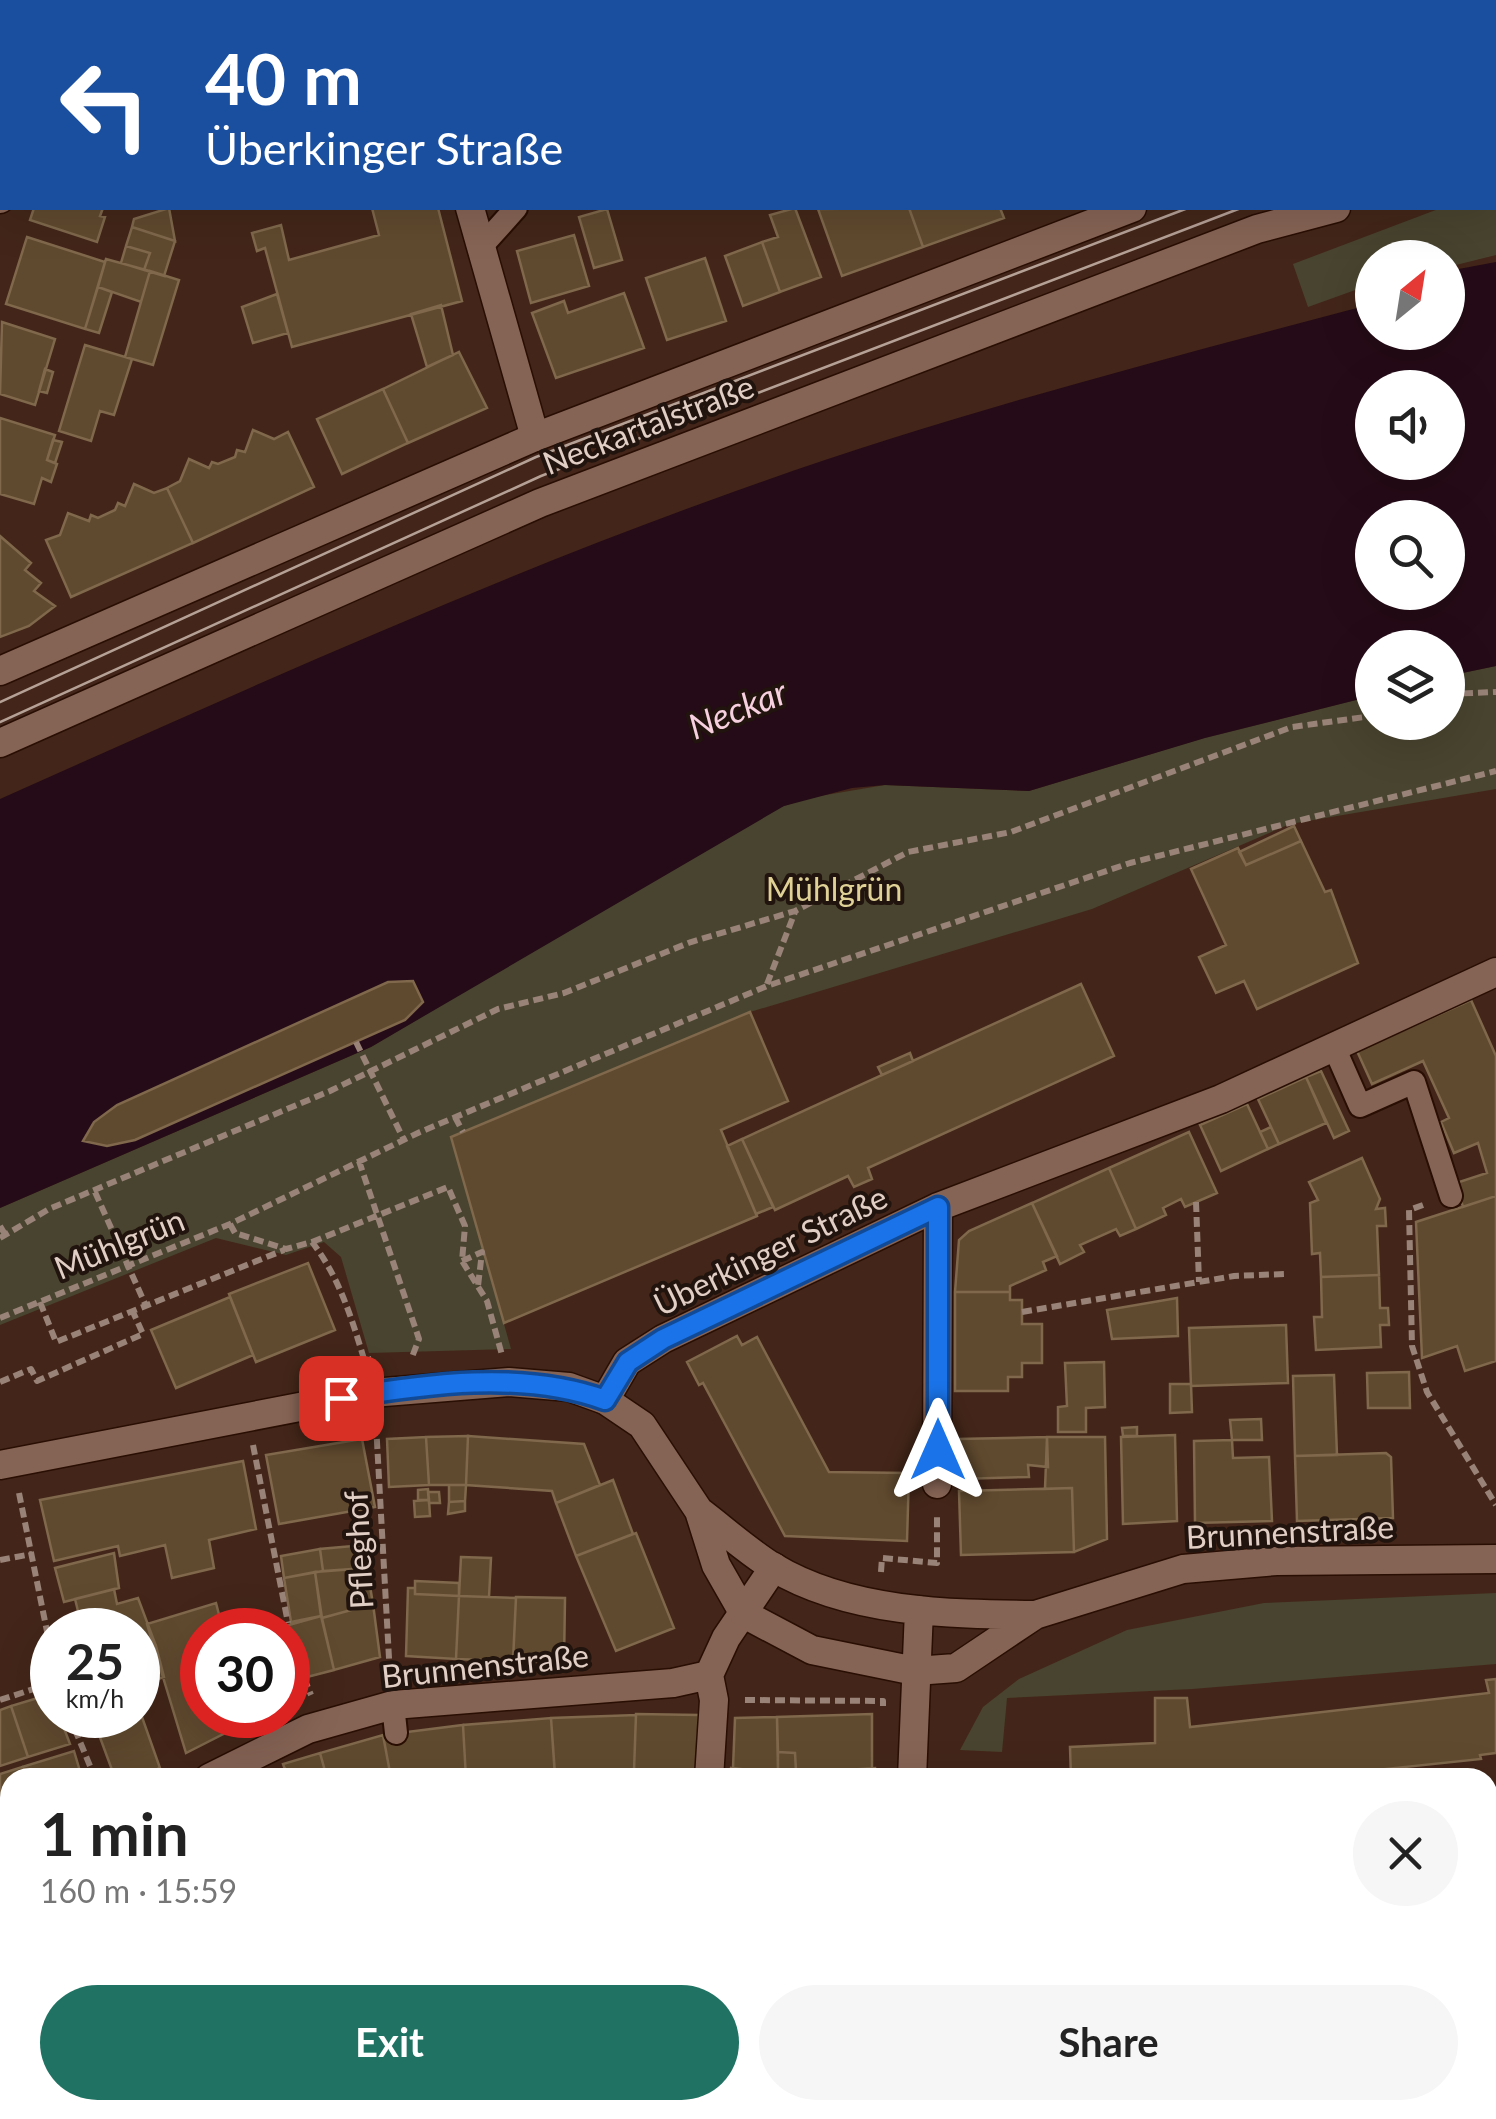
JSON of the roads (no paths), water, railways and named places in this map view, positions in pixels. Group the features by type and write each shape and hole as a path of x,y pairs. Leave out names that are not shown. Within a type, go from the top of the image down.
{"main road":[{"path":"471,210 535,437"},
{"name":"Neckartalstraße","path":"0,671 535,437 1127,210"},
{"name":"Neckartalstraße","path":"0,744 540,503 1257,229 1328,210"},
{"name":"Überkinger Straße","path":"605,1400 628,1362 663,1339 938,1207 1222,1099 1496,972"},
{"path":"937,1484 938,1207"},
{"path":"6,1464 248,1414 414,1388 510,1382 569,1386 605,1400"},
{"name":"Brunnenstraße","path":"605,1400 642,1425 699,1511 716,1565 744,1614 812,1650 915,1671 956,1668 1035,1615 1184,1569 1276,1561 1496,1560"},
{"name":"Brunnenstraße","path":"699,1511 774,1567 820,1588 919,1610 1035,1615"},
{"path":"709,1768 711,1687 744,1614 774,1567"},
{"path":"912,1768 919,1610"},
{"name":"Brunnenstraße","path":"230,1768 308,1729 673,1682 711,1687"}],"lane":[{"path":"482,248 514,210"},
{"path":"1334,1047 1360,1106 1414,1082 1451,1196"}],"water":[{"name":"Neckar","path":"1496,262 1496,666 1465,672 1465,630 1355,630 1355,700 1205,738 1029,791 885,785 852,788 784,806 371,1047 0,1208 0,799 364,638 640,526 891,439 1355,309 1355,350 1465,350 1465,268"}],"tram line":[{"path":"0,702 536,457 1183,210"},
{"path":"0,722 541,476 1236,210"}],"park label":[{"name":"Mühlgrün","path":"834,888"}]}
